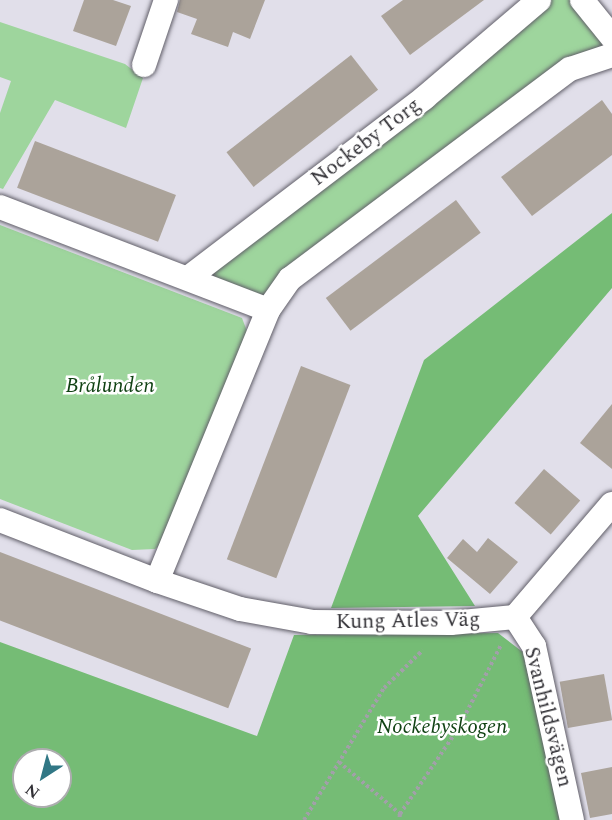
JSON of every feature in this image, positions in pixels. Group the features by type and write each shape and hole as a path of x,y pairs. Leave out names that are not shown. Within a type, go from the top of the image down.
{"street":[{"path":"144,65 166,0"},
{"name":"Nockeby Torg","path":"188,278 424,98 539,0"},
{"path":"582,0 612,37"},
{"path":"0,520 157,581 268,310 290,279 570,69 612,56"},
{"path":"0,207 268,310"},
{"path":"515,617 612,504"},
{"name":"Kung Atles Väg","path":"157,581 240,609 312,622 451,623 515,617"},
{"name":"Svanhildsvägen","path":"515,617 534,646 572,820"}],"path":[{"path":"399,820 400,814 458,729 515,617"},
{"path":"304,820 384,688 451,623"},
{"path":"339,762 400,814"}],"green space":[{"path":"539,0 582,0 612,55 570,69 268,310 188,278"},
{"path":"0,22 125,64 143,78 126,128 55,100 3,189 0,188 0,113 11,81 0,77"},
{"path":"612,213 612,288 418,516 475,606 331,608 424,360"},
{"name":"Brålunden","path":"0,225 242,318 248,334 169,538 155,549 132,550 0,499"},
{"name":"Nockebyskogen","path":"498,633 524,653 560,820 0,820 0,642 257,736 294,635"}],"building":[{"path":"84,0 113,0 131,6 116,46 73,31"},
{"path":"180,0 265,0 250,39 233,32 228,47 191,34 197,19 177,12"},
{"path":"403,0 484,0 410,55 381,16"},
{"path":"351,55 378,90 254,187 226,152"},
{"path":"602,100 612,114 612,155 532,216 501,177"},
{"path":"35,141 176,195 158,242 17,188"},
{"path":"456,200 481,233 350,331 326,298"},
{"path":"301,366 350,385 276,578 227,559"},
{"path":"612,404 612,469 580,443"},
{"path":"544,469 580,500 551,534 514,503"},
{"path":"488,538 518,562 490,594 447,558 463,539 477,552"},
{"path":"0,552 251,648 228,708 0,621"},
{"path":"604,674 612,720 568,728 560,682"},
{"path":"612,767 612,814 590,818 581,773"}]}
